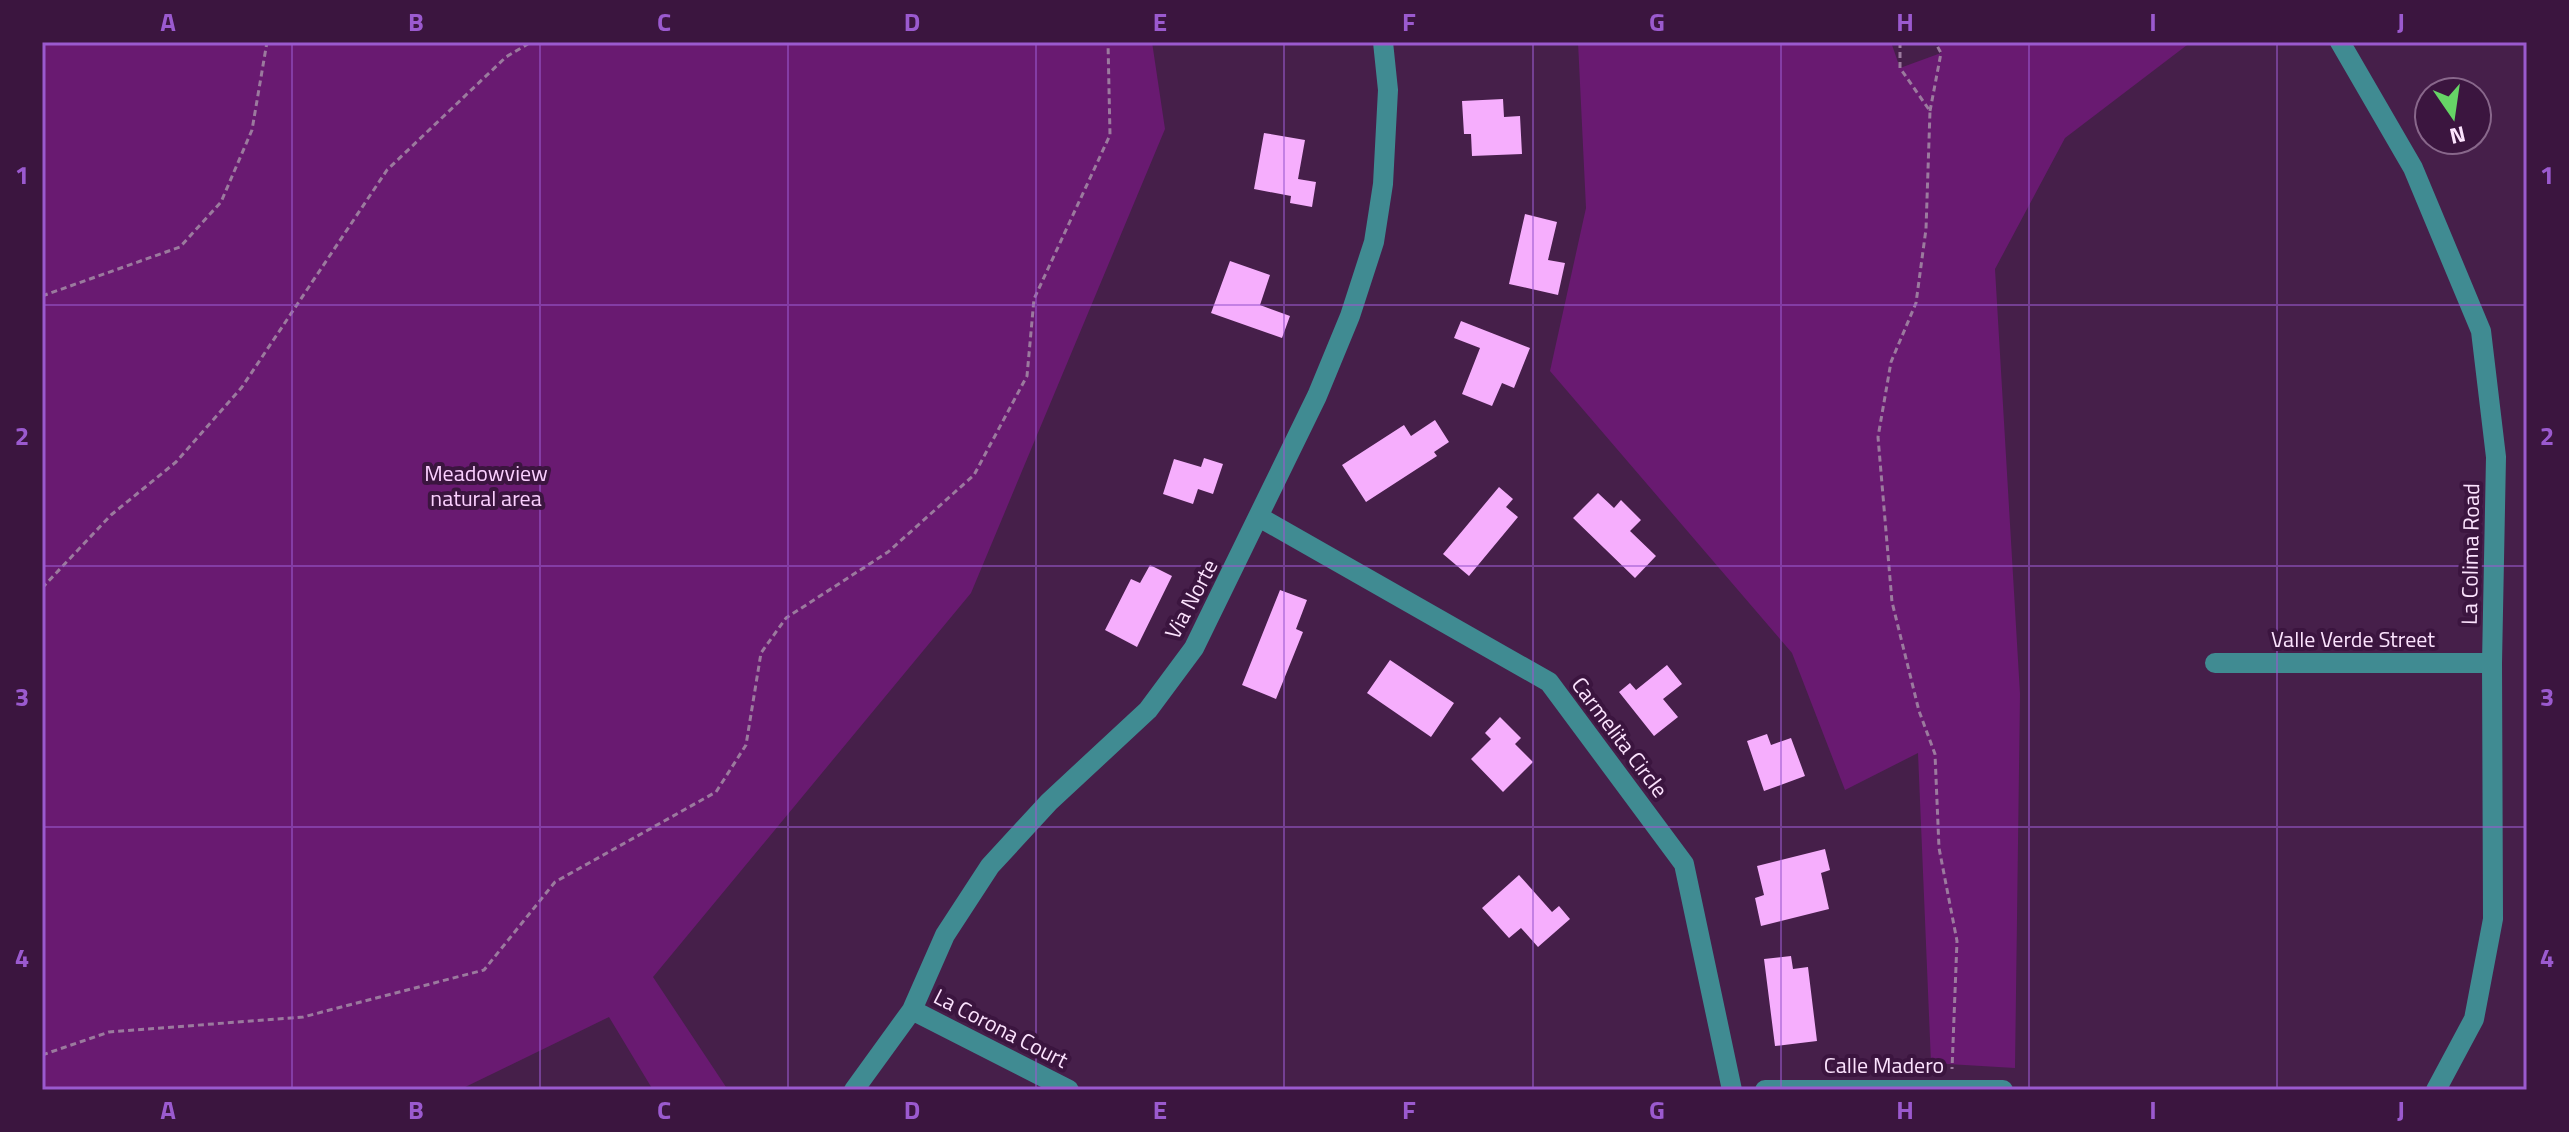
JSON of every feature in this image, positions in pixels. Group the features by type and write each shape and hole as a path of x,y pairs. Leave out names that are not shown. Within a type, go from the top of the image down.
{"street":[{"name":"Via Norte","path":"854,1090 912,1010 945,935 990,866 1049,802 1148,710 1194,648 1317,396 1350,316 1374,242 1383,184 1388,90 1383,42"},
{"name":"La Colima Road","path":"2340,42 2413,168 2481,331 2496,457 2492,663 2493,919 2474,1019 2436,1090"},
{"name":"Carmelita Circle","path":"1259,517 1549,682 1684,864 1732,1090"},
{"name":"Valle Verde Street","path":"2215,663 2492,663"},
{"name":"La Corona Court","path":"912,1010 1069,1090"},
{"name":"Calle Madero","path":"1765,1090 2003,1090"}],"path":[{"path":"42,296 180,247 221,202 252,130 267,42"},
{"path":"42,588 111,515 176,462 242,387 387,170 506,57 531,42"},
{"path":"42,1055 109,1032 303,1017 484,970 555,882 716,792 746,745 761,653 786,618 888,552 974,475 1027,376 1034,299 1110,135 1108,42"},
{"path":"1900,42 1900,68 1930,111"},
{"path":"1935,42 1941,53 1930,111 1926,229 1916,303 1891,362 1878,437 1892,602 1919,711 1935,754 1939,848 1957,941 1951,1089"}],"green space":[{"name":"Meadowview natural area","path":"42,42 1152,42 1165,129 971,593 653,977 728,1090 653,1090 609,1017 459,1090 42,1090"},
{"path":"1578,42 1891,42 1900,68 1941,53 1938,42 2191,42 2065,138 1995,269 2020,694 2015,1068 1931,1063 1918,753 1845,790 1792,653 1550,371 1586,208"}],"building":[{"path":"1503,99 1504,117 1520,116 1522,154 1472,156 1471,134 1464,134 1462,101"},
{"path":"1264,133 1305,140 1298,179 1316,182 1312,207 1290,203 1291,196 1254,189"},
{"path":"1525,214 1557,222 1548,260 1565,263 1558,295 1509,284"},
{"path":"1230,261 1270,275 1260,305 1290,316 1282,338 1211,313"},
{"path":"1461,321 1530,348 1514,388 1502,383 1492,406 1462,394 1480,348 1454,338"},
{"path":"1435,420 1449,442 1434,452 1437,456 1366,502 1342,465 1404,425 1411,436"},
{"path":"1204,458 1223,464 1213,494 1198,489 1193,504 1163,494 1174,459 1201,467"},
{"path":"1499,487 1513,499 1506,507 1518,517 1469,576 1443,554"},
{"path":"1598,493 1614,508 1621,500 1641,520 1630,531 1656,556 1635,578 1573,518"},
{"path":"1150,565 1172,576 1137,647 1105,630 1131,579 1140,583"},
{"path":"1280,590 1307,600 1296,629 1303,632 1276,699 1242,685"},
{"path":"1390,660 1454,703 1431,737 1367,693"},
{"path":"1667,665 1682,684 1663,699 1678,717 1654,736 1619,692 1630,683 1636,690"},
{"path":"1500,717 1521,738 1515,744 1533,762 1503,792 1471,759 1491,739 1485,733"},
{"path":"1767,734 1771,745 1791,738 1805,776 1764,791 1747,741"},
{"path":"1825,849 1830,870 1821,873 1829,909 1761,926 1755,898 1764,895 1757,866"},
{"path":"1519,875 1552,912 1559,906 1570,919 1538,947 1521,928 1509,938 1482,908"},
{"path":"1791,956 1793,969 1808,967 1817,1041 1775,1046 1764,959"}]}
